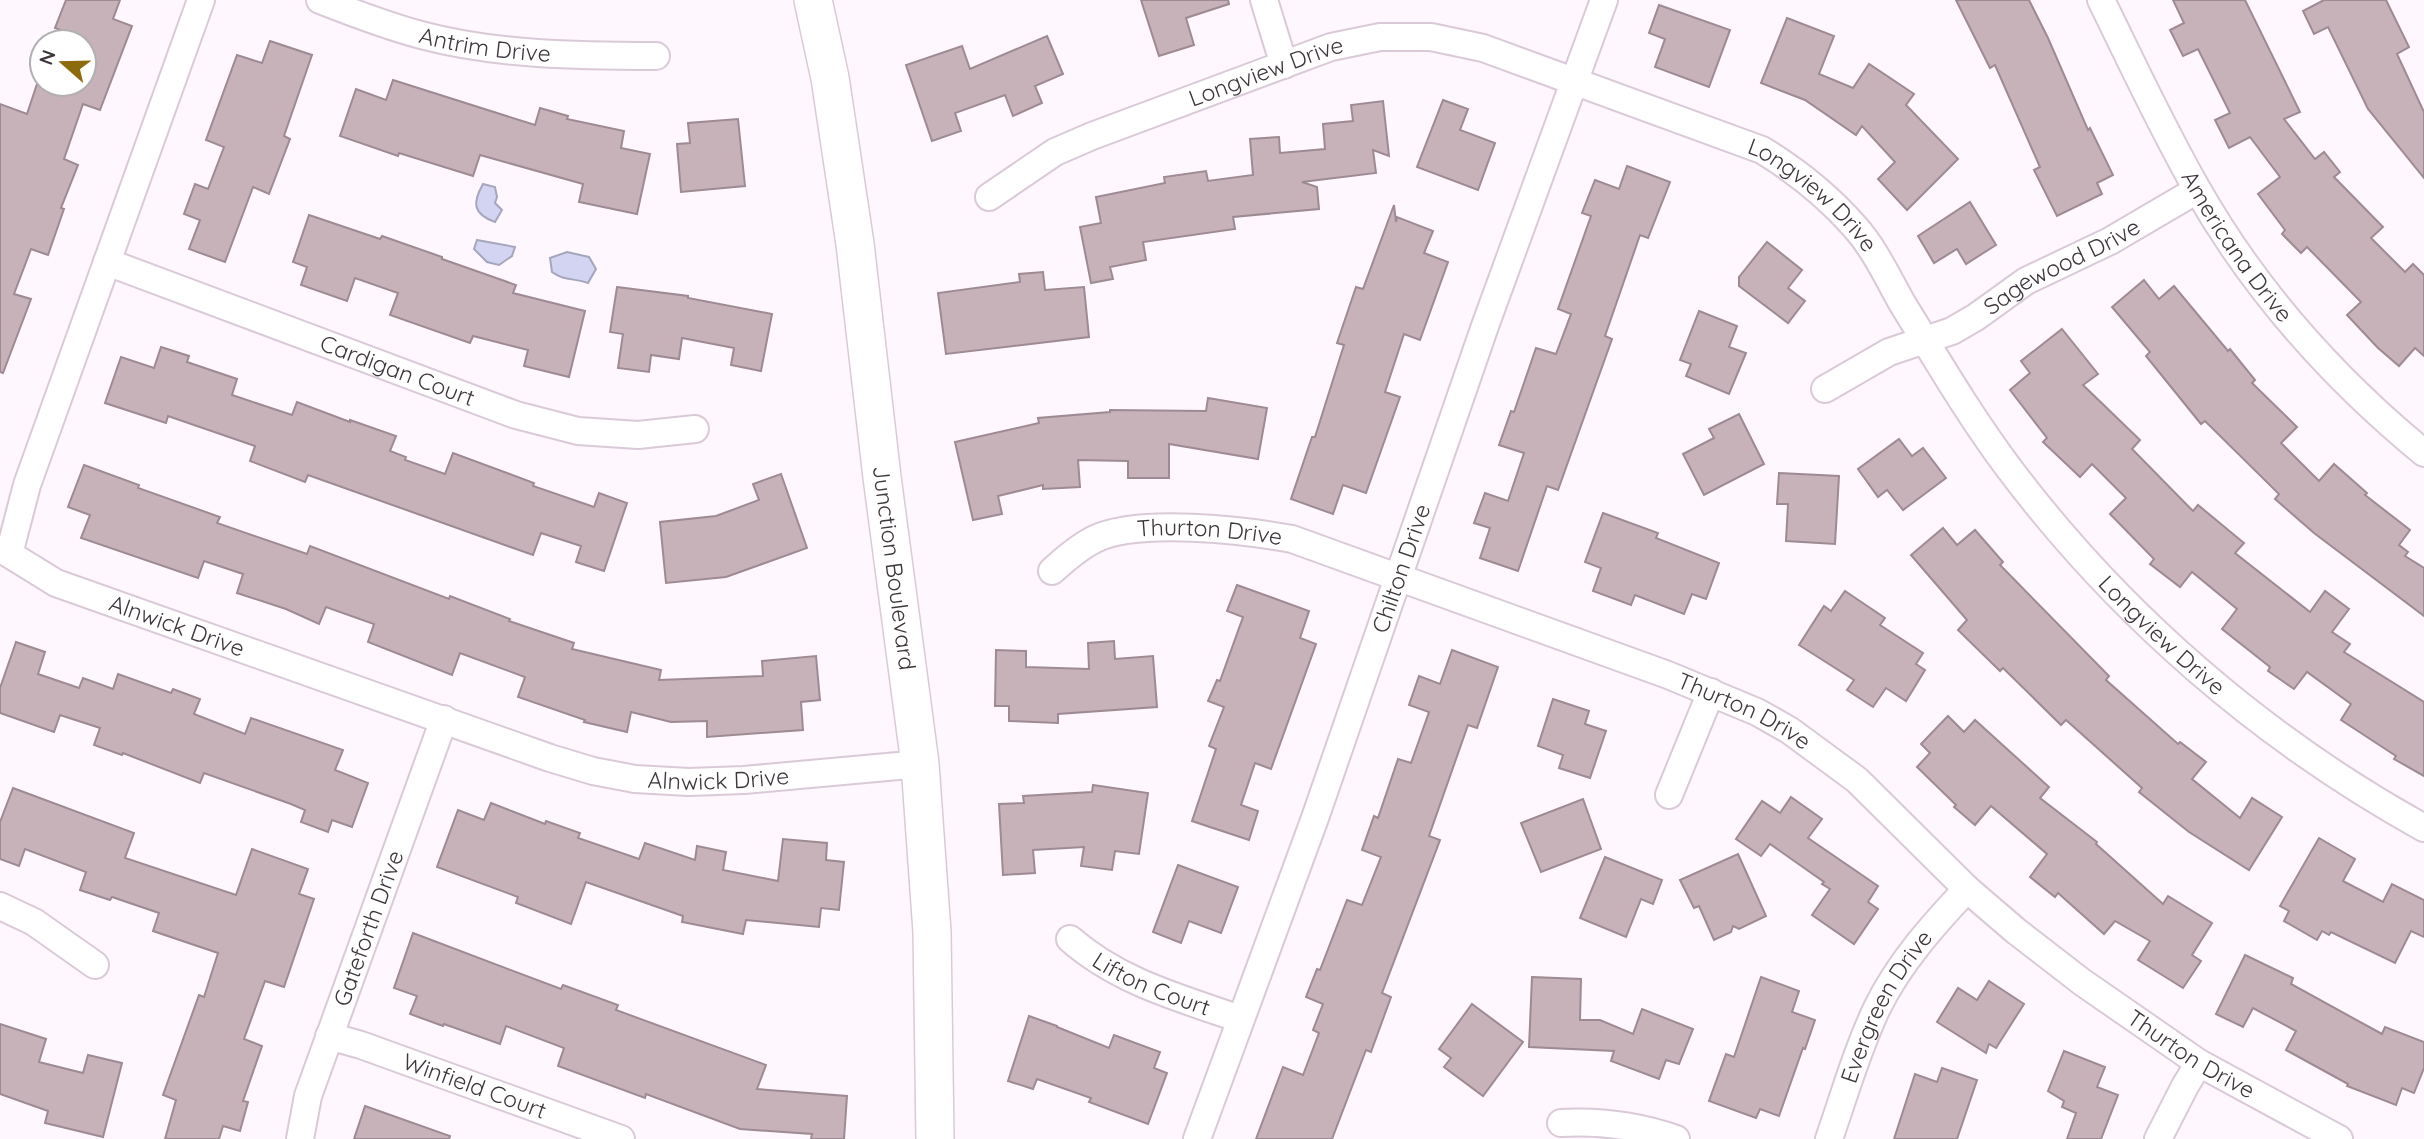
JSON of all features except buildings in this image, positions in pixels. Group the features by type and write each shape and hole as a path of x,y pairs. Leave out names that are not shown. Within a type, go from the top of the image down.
{"main road":[{"name":"Junction Boulevard","path":"813,0 830,78 855,244 882,477 920,764 932,932 935,1139"}],"street":[{"name":"Alnwick Drive","path":"201,0 27,485 9,554 56,583 593,771 635,779 689,782 744,780 920,764"},
{"name":"Antrim Drive","path":"320,0 424,36 484,47 586,56 656,56"},
{"path":"1264,0 1284,65"},
{"name":"Chilton Drive","path":"1197,1139 1329,779 1398,576 1604,0"},
{"name":"Americana Drive","path":"2101,0 2197,190 2263,287 2310,345 2376,412 2424,453"},
{"name":"Longview Drive","path":"989,197 1055,152 1092,136 1331,47 1380,37 1431,37 1483,48 1762,150 1796,171 1825,194 1858,229 1976,421 2017,478 2073,546 2161,636 2221,690 2312,760 2424,828"},
{"name":"Sagewood Drive","path":"1825,388 1889,352 1952,331 2026,281 2110,241 2197,190"},
{"name":"Cardigan Court","path":"107,262 516,415 578,431 638,435 695,429"},
{"name":"Thurton Drive","path":"1052,571 1072,553 1097,538 1131,530 1169,528 1251,531 1292,539 1711,692 1757,712 1824,754 1857,780 1967,889 2082,982 2199,1063 2339,1139"},
{"path":"1669,795 1711,692"},
{"name":"Gateforth Drive","path":"300,1139 308,1096 444,719"},
{"name":"Evergreen Drive","path":"1829,1139 1863,1045 1886,992 1930,929 1967,889"},
{"path":"0,906 34,922 95,965"},
{"name":"Lifton Court","path":"1070,939 1091,957 1122,975 1240,1019"},
{"name":"Winfield Court","path":"329,1037 360,1045 621,1139"},
{"path":"2158,1139 2199,1063"},
{"path":"1562,1123 1623,1125 1676,1139"}],"water":[{"path":"483,184 495,187 495,203 502,210 495,222 482,215 477,207 477,197"},
{"path":"477,240 515,247 512,256 499,265 487,262 474,249"},
{"path":"567,252 589,257 596,269 588,283 552,272 550,258"}]}
